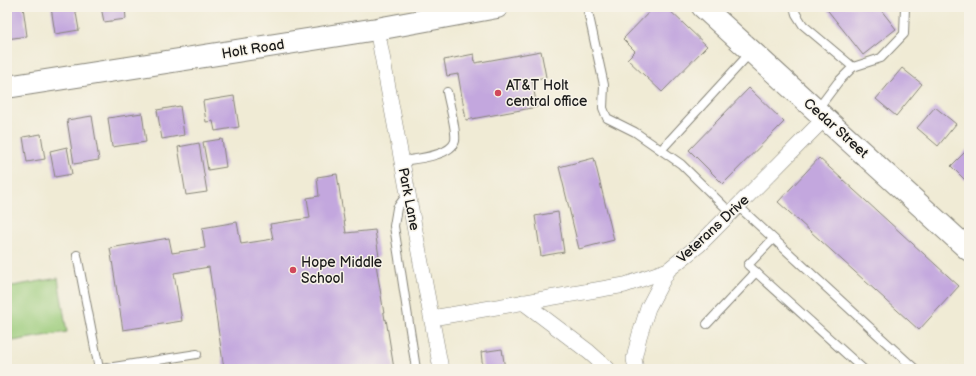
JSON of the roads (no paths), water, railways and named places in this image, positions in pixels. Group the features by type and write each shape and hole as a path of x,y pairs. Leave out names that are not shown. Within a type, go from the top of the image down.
{"main road":[{"name":"Cedar Street","path":"702,7 969,250"},
{"name":"Holt Road","path":"7,87 377,30 487,8"}],"street":[{"name":"Park Lane","path":"377,30 441,369"},
{"name":"Veterans Drive","path":"432,318 625,285 668,270 699,245 734,210 821,114"},
{"path":"636,369 634,359 648,308 668,270"},
{"path":"523,302 589,352 608,369"}],"lane":[{"path":"587,7 604,85 603,108 607,118 635,132 681,164 734,210 773,239 915,369"},
{"path":"794,7 796,14 803,25 853,67"},
{"path":"821,114 838,82 853,67 881,58 904,34 905,7"},
{"path":"661,150 751,51"},
{"path":"402,161 437,155 446,151 455,143 456,134 447,92"},
{"path":"408,192 397,208 394,226 416,369"},
{"path":"773,239 748,265 863,369"},
{"path":"77,256 100,369 197,354"},
{"path":"707,324 756,272"}],"place":[{"name":"AT&T Holt central office","path":"498,93"},
{"name":"Hope Middle School","path":"293,270"}]}
